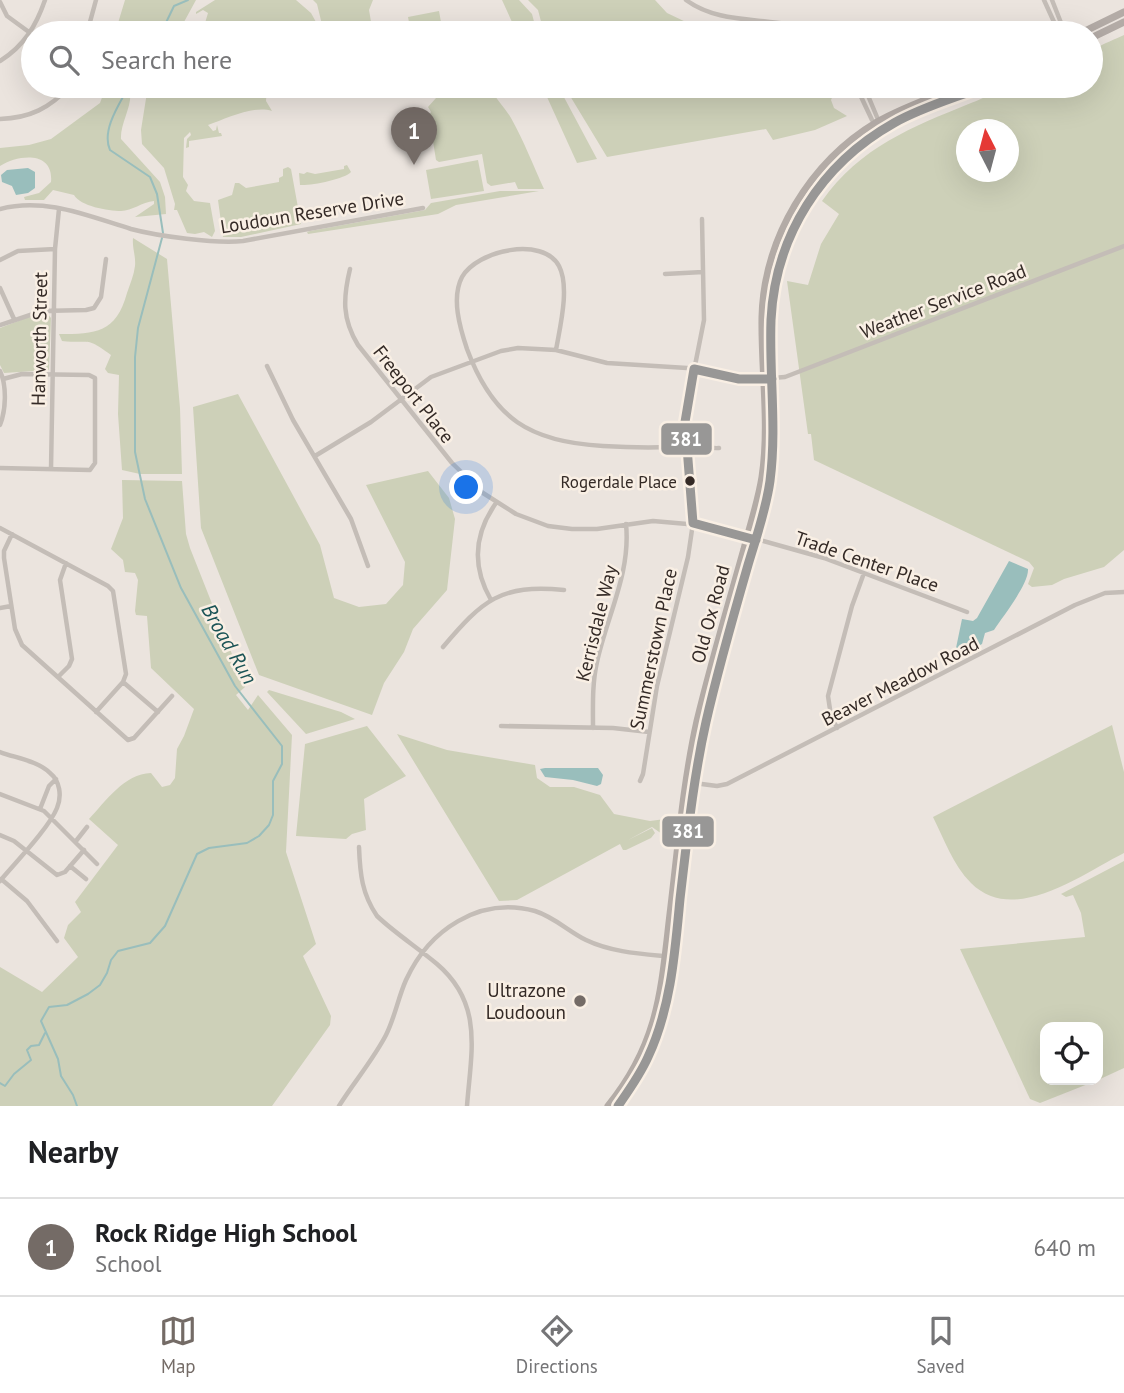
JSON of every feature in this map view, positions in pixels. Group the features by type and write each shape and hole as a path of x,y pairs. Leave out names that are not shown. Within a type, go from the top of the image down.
{"main road":[{"path":"1103,22 1124,12"},
{"path":"1103,32 1124,22"},
{"name":"Old Ox Road","path":"608,1106 634,1069 649,1038 661,995 690,783 756,540 771,472 774,428 763,304 769,268 781,233 796,204 817,175 844,146 878,122 933,98"},
{"name":"Old Ox Road","path":"618,1106 643,1071 658,1037 668,1000 697,722 762,477 773,295 789,237 810,198 831,170 858,146 906,117 954,98"}],"street":[{"path":"37,21 45,0"},
{"path":"90,21 96,0"},
{"path":"687,0 711,13 771,21"},
{"path":"1045,0 1054,21"},
{"path":"1052,0 1060,21"},
{"path":"0,2 7,16 21,26"},
{"path":"0,61 21,45"},
{"path":"0,120 41,111 60,98"},
{"path":"863,98 882,130"},
{"path":"869,98 878,122"},
{"name":"Loudoun Reserve Drive","path":"0,209 29,204 96,216 146,232 223,242 243,241 423,208"},
{"name":"Hanworth Street","path":"51,469 54,249 59,209"},
{"path":"694,523 695,500 686,447 685,416 704,320 702,219"},
{"name":"Weather Service Road","path":"768,379 799,372 1124,246"},
{"path":"0,260 18,251 54,249"},
{"path":"556,349 563,305 563,279 558,264 551,257 536,250 494,254 478,260 469,268 458,291 459,315 472,361 486,390 519,424 542,436 571,444 660,449 719,448"},
{"path":"0,325 31,313 86,310 97,306 102,297 106,259"},
{"name":"Freeport Place","path":"350,269 344,310 350,333 440,451 496,503 534,522 560,528 597,529 653,521 694,523 756,540"},
{"path":"665,274 703,272"},
{"path":"0,288 14,320"},
{"path":"315,456 356,432 431,377 501,351 518,348 556,349 607,363 694,369 739,379 768,379"},
{"path":"267,366 293,420 351,519 368,566"},
{"path":"0,371 3,379 3,415 0,425"},
{"path":"0,468 90,470 94,466 96,382 92,376 17,374 3,379"},
{"path":"491,600 480,575 478,544 482,527 496,503"},
{"name":"Summerstown Place","path":"640,781 661,665 694,523"},
{"name":"Kerrisdale Way","path":"593,728 597,663 624,571 628,545 626,524"},
{"path":"0,528 113,591 126,667 123,682 96,712"},
{"path":"12,534 4,556 11,606 20,643 131,740 172,696"},
{"name":"Trade Center Place","path":"756,540 824,558 967,612"},
{"path":"58,677 72,659 60,584 66,563"},
{"path":"837,727 831,716 828,696 853,602 864,573"},
{"path":"443,647 468,618 491,600 507,593 529,589 564,590"},
{"name":"Beaver Meadow Road","path":"690,783 714,786 727,784 1075,605 1105,593 1124,592"},
{"path":"0,608 11,606"},
{"path":"123,682 158,712"},
{"path":"500,726 649,732"},
{"path":"0,752 41,766 56,779 60,797 58,806 0,879 27,901 57,941"},
{"path":"40,809 49,786 56,779"},
{"path":"0,794 40,809 97,864"},
{"path":"76,841 88,828"},
{"path":"0,835 26,849 57,875 65,873 84,850"},
{"path":"359,848 360,876 369,905 390,928 451,979 460,992 469,1015 472,1047 467,1106"},
{"path":"70,866 86,879"},
{"path":"339,1106 382,1043 406,979 422,953 443,930 462,918 488,909 510,907 539,913 586,940 608,948 674,957"}],"green space":[{"path":"125,0 196,0 185,21 119,21"},
{"path":"215,0 296,0 311,13 315,21 206,21 208,13 203,10 196,12"},
{"path":"313,0 373,0 369,10 371,21 321,21 317,4"},
{"path":"502,0 519,0 532,14 534,21 512,21"},
{"path":"528,0 655,0 667,13 684,21 541,21 538,10"},
{"path":"439,11 441,21 409,21 408,17"},
{"path":"1124,35 1124,550 1104,567 1052,585 1032,587 1028,584 1034,568 1029,562 814,460 787,281 808,285 821,244 839,214 822,201 853,166 889,141 908,130 983,98 1103,98 1103,45"},
{"path":"102,98 130,98 121,139 160,182 165,197 166,214 135,217 154,204 154,201 125,211 115,211 88,205 74,195 53,190 44,200 25,200 24,197 39,193 51,182 47,165 41,160 25,158 0,166 0,148 51,139 100,103"},
{"path":"146,98 266,98 272,111 248,111 208,125 213,131 217,125 222,136 189,141 189,147 186,148 190,132 184,138 183,177 188,185 186,191 194,201 210,203 215,231 212,237 204,232 187,233 177,210 174,210 175,204 164,168 142,144 141,130"},
{"path":"436,98 496,98 516,127 544,189 518,189 515,182 491,186 487,183 482,154 439,162 436,160 429,116 431,112 428,107"},
{"path":"547,98 564,98 597,159 577,163"},
{"path":"571,98 832,98 834,108 847,116 815,130 773,140 766,129 607,157"},
{"path":"478,160 484,191 431,199 426,170"},
{"path":"347,165 351,172 347,175 300,185 299,173 315,174 344,169"},
{"path":"283,169 291,169 301,224 241,237 223,237 218,200 232,195 235,183 246,188 279,182"},
{"path":"500,191 539,191 456,205 438,214 308,234 307,232 425,210 431,203"},
{"path":"133,238 167,259 180,408 182,474 140,474 122,470 118,414 119,375 108,373 105,369 111,355 92,343 62,341 59,334 94,332 110,324 117,316 132,280 135,262"},
{"path":"47,313 51,318 49,370 4,373 0,365 0,328"},
{"path":"238,394 320,545 334,598 359,607 386,604 403,585 405,562 366,485 428,471 449,498 455,519 447,590 413,629 404,652 384,683 372,715 259,675 201,528 193,407"},
{"path":"122,480 182,481 186,534 190,548 245,687 236,695 248,710 258,695 292,735 286,852 316,944 303,956 331,1016 330,1025 272,1106 0,1106 0,967 42,992 78,957 64,938 68,925 81,912 75,902 118,845 89,819 116,790 132,778 151,773 162,787 170,785 175,778 177,749 194,709 151,668 147,616 136,615 135,611 138,580 135,573 125,572 123,560 111,549 123,518"},
{"path":"269,690 341,712 355,719 306,734 267,692"},
{"path":"1112,725 1124,772 1124,853 1068,883 1027,898 1007,899 988,895 971,883 954,860 933,817"},
{"path":"367,726 406,776 364,799 366,830 346,839 296,836 305,744"},
{"path":"397,734 447,750 535,765 537,778 550,787 574,787 600,795 614,814 650,821 665,819 662,834 652,827 628,840 652,828 655,833 651,838 626,850 623,850 620,844 517,900 499,901"},
{"path":"1124,861 1124,1068 1103,1078 1103,1022 1040,1022 1040,1085 1085,1085 1040,1103 1030,1099 960,949 1085,937 1081,913 1073,895 1066,897 1061,894"}],"water":[{"path":"28,168 35,172 35,188 28,193 16,195 12,186 2,182 1,175 7,170"},
{"path":"1009,561 1028,569 1020,591 994,630 985,633 982,644 958,656 956,648 962,619 973,621 977,618"},
{"path":"598,768 603,775 601,784 597,786 545,777 540,769"}],"waterway":[{"name":"Broad Run","path":"167,21 174,6 188,0"},
{"name":"Broad Run","path":"123,98 110,125 110,150 150,177 157,194 163,233"},
{"name":"Broad Run","path":"77,1106 61,1076 58,1059 41,1021 49,1007 67,1005 100,985 118,951 150,943 165,926 197,854 209,848 247,843 259,836 269,825 273,815 273,781 282,764 282,746 235,686 181,588 145,499 135,452 135,357 138,328 162,238"},
{"path":"0,1083 5,1086 14,1074 31,1060 27,1050 31,1046 39,1045 45,1033"}],"transit line":[{"name":"381","path":"618,1106 648,1057 667,999 701,744 768,492 773,441 771,320 774,289 782,260 792,232 807,205 824,181 845,159 894,123 952,98"},
{"name":"381","path":"756,540 693,523 685,422 694,369 739,379 772,379"}],"place":[{"name":"Rock Ridge High School","path":"414,165"},
{"name":"Rogerdale Place","path":"690,481"},
{"name":"Ultrazone Loudooun","path":"580,1001"}]}
